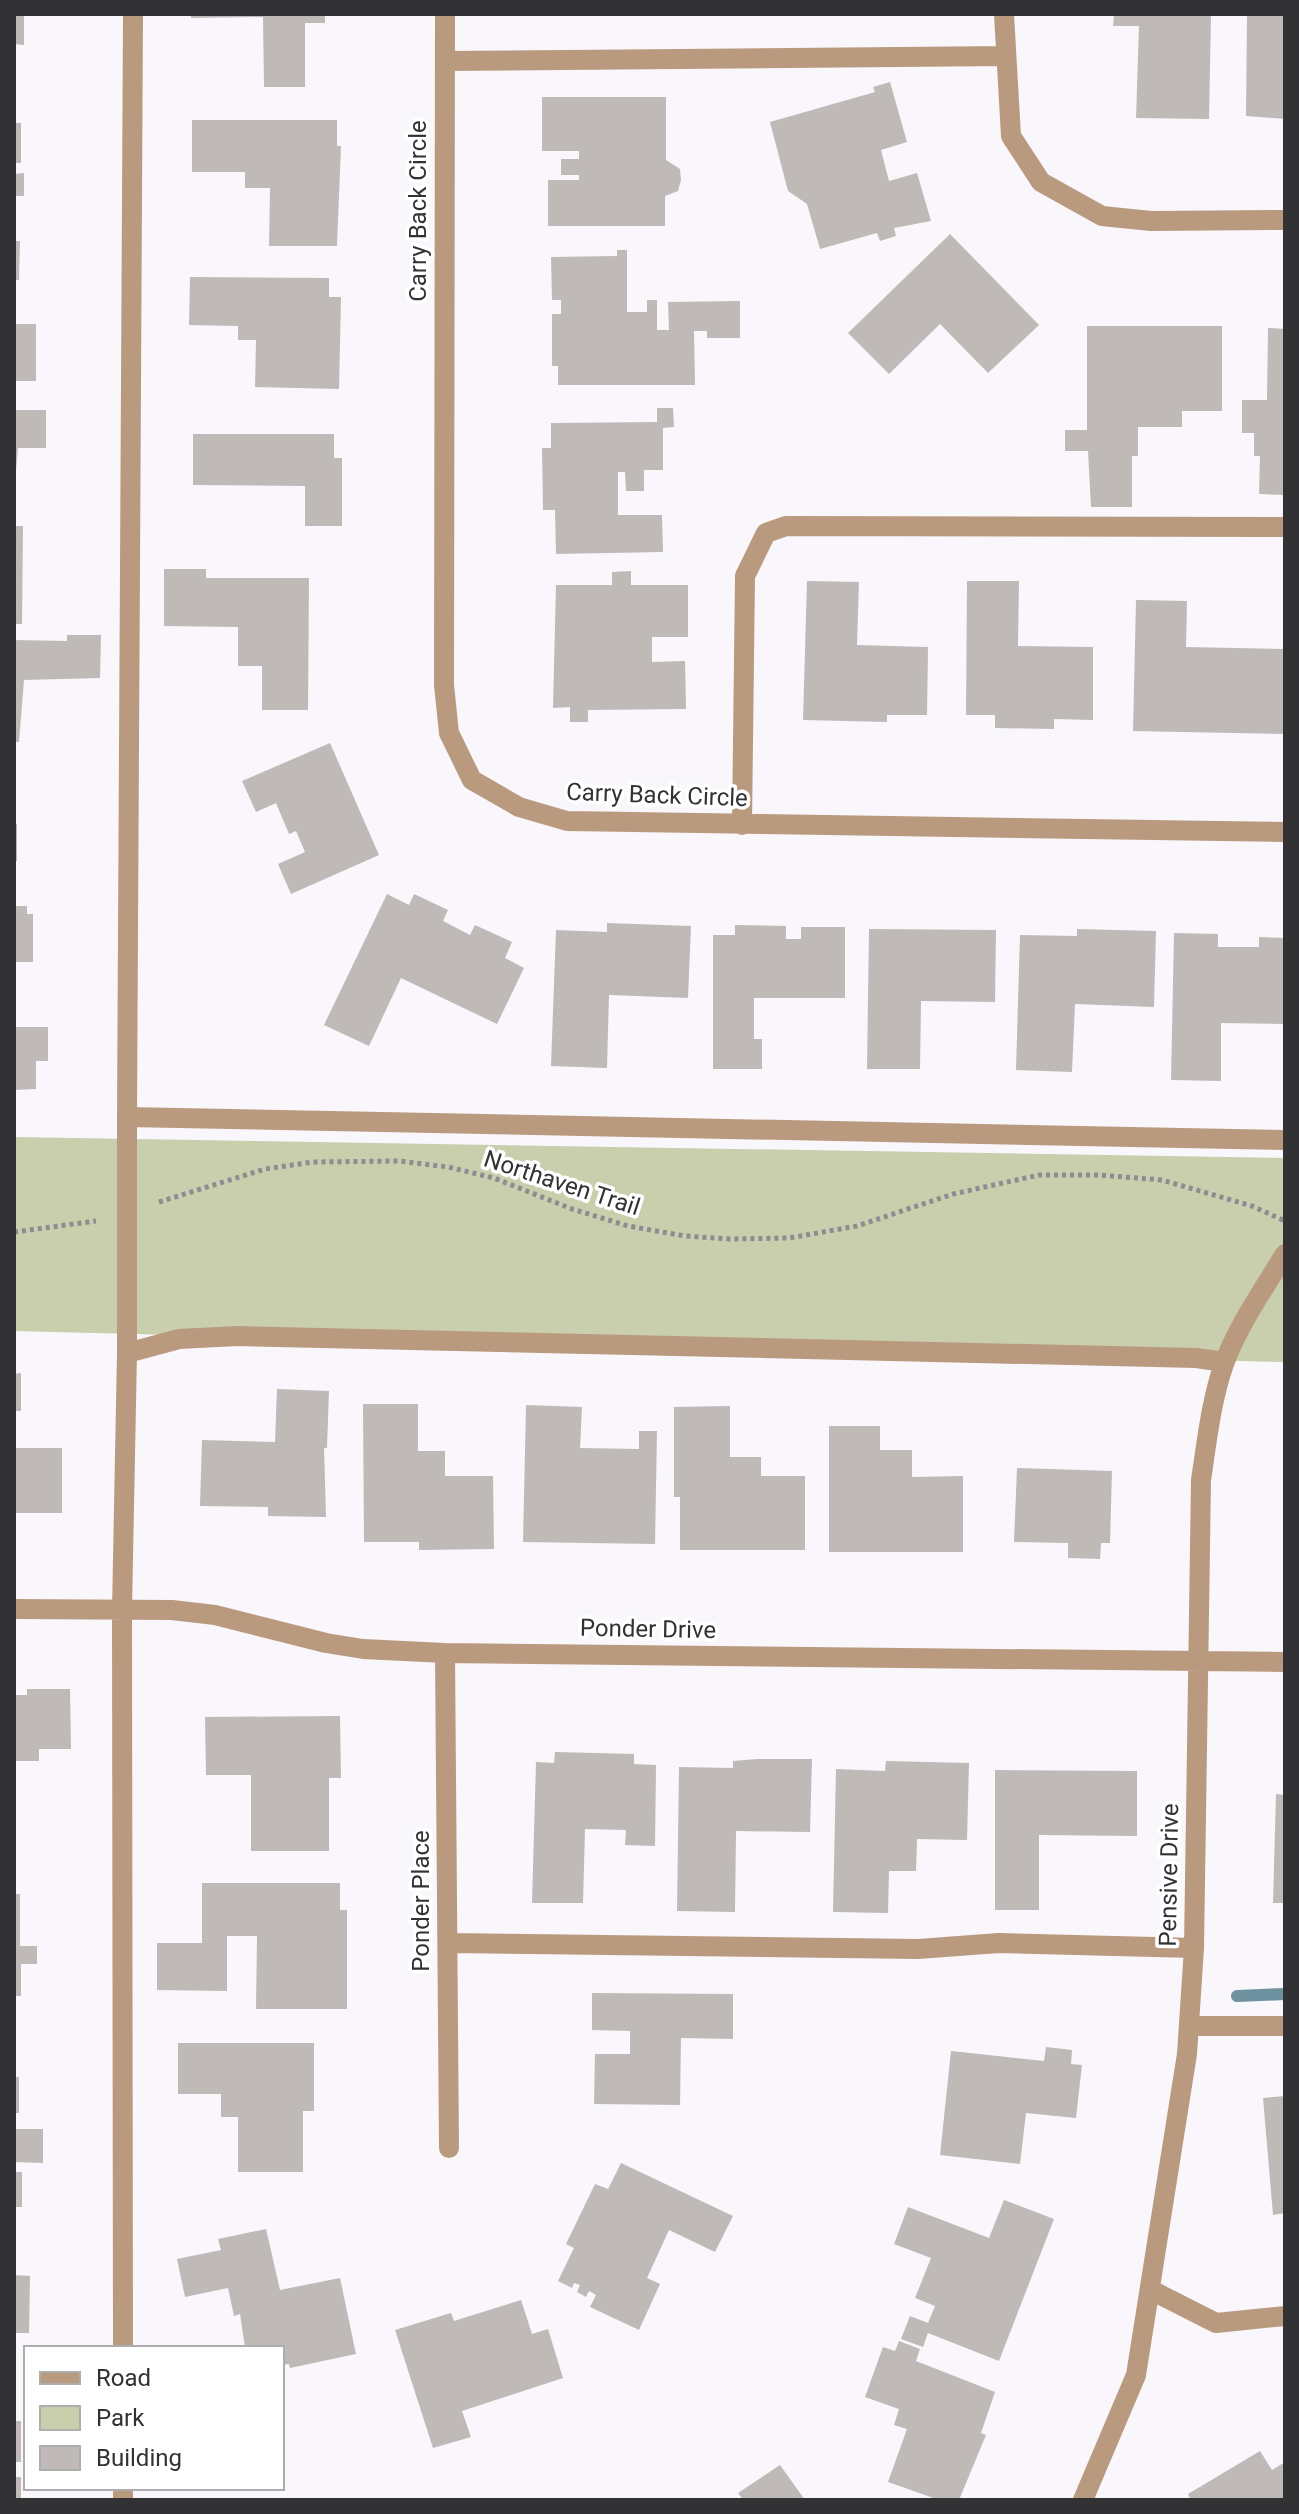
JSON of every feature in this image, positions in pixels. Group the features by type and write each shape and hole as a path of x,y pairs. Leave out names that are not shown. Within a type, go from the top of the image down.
{"street":[{"path":"123,2346 122,1610 127,1353 125,1213 133,14"},
{"name":"Carry Back Circle","path":"445,14 444,685 449,733 472,780 519,807 567,821 1285,832"},
{"path":"1004,14 1011,136 1041,182 1102,216 1151,221 1285,220"},
{"path":"445,61 1006,56"},
{"path":"742,825 745,576 766,533 786,526 1285,527"},
{"path":"127,1117 1285,1140"},
{"name":"Pensive Drive","path":"1083,2500 1136,2375 1187,2054 1194,1948 1201,1480 1212,1409 1225,1362 1285,1254"},
{"path":"127,1353 179,1339 237,1336 1196,1358 1225,1362"},
{"name":"Ponder Drive","path":"14,1609 172,1610 215,1615 326,1643 363,1649 445,1653 1285,1662"},
{"name":"Ponder Place","path":"445,1653 449,2148"},
{"path":"448,1943 918,1949 999,1943 1194,1948"},
{"path":"1189,2026 1285,2026"},
{"path":"1151,2290 1216,2323 1285,2316"}],"path":[{"name":"Northaven Trail","path":"14,1232 78,1225 265,1169 313,1162 400,1161 448,1167 494,1178 572,1209 628,1226 715,1238 789,1238 857,1226 953,1194 1039,1175 1099,1175 1162,1180 1252,1206 1285,1221"}],"green space":[{"path":"14,1137 1285,1158 1285,1362 14,1331"}],"building":[{"path":"14,14 24,14 24,45 14,44"},
{"path":"191,14 325,14 325,23 305,23 305,87 264,87 263,17 191,18"},
{"path":"1114,14 1211,14 1209,119 1136,118 1139,26 1113,26"},
{"path":"1247,14 1285,14 1285,119 1246,116"},
{"path":"890,82 907,142 881,150 889,181 917,173 931,221 894,228 896,236 880,241 877,233 820,249 807,204 788,191 770,122 875,92 873,87"},
{"path":"542,97 666,97 666,160 680,169 681,180 678,191 665,196 665,226 548,226 548,180 579,180 579,175 561,175 561,159 579,159 579,151 542,151"},
{"path":"192,120 337,120 337,146 341,146 337,246 269,246 270,188 245,188 245,172 192,172"},
{"path":"14,123 21,123 21,163 14,163"},
{"path":"24,173 24,196 14,196 14,174"},
{"path":"950,234 1039,325 988,373 940,324 889,374 848,333"},
{"path":"14,241 20,241 19,280 14,280"},
{"path":"617,250 627,250 627,312 647,312 647,300 657,300 657,330 669,330 668,302 740,301 740,338 707,338 707,331 694,331 695,385 558,385 558,366 552,366 552,314 561,314 561,300 552,300 551,257 617,256"},
{"path":"190,277 329,278 329,297 341,297 339,389 255,387 256,340 238,340 238,326 189,325"},
{"path":"14,324 36,324 36,381 14,381"},
{"path":"1087,326 1222,326 1222,411 1182,411 1182,427 1138,427 1138,456 1132,456 1132,507 1091,507 1088,451 1065,451 1065,430 1087,430"},
{"path":"1268,328 1285,329 1285,495 1259,494 1260,456 1254,456 1254,433 1242,433 1242,400 1267,400"},
{"path":"657,408 673,408 674,427 663,428 663,470 644,470 644,491 626,491 625,472 618,472 618,515 662,515 663,552 556,554 555,510 543,510 542,448 551,448 551,423 657,422"},
{"path":"14,410 46,410 46,448 18,448 16,471 14,471"},
{"path":"193,434 334,434 334,458 342,458 342,526 305,526 305,486 193,485"},
{"path":"14,526 23,526 22,624 14,624"},
{"path":"164,569 206,569 206,578 309,578 308,710 262,710 262,666 238,666 238,627 164,626"},
{"path":"631,571 631,585 688,585 688,637 652,637 652,662 685,661 686,709 588,710 588,722 570,722 570,707 553,708 556,585 612,585 612,572"},
{"path":"807,581 859,582 857,645 928,647 927,715 887,715 887,722 803,720"},
{"path":"967,581 1019,581 1018,646 1093,647 1093,720 1054,719 1054,729 995,728 995,715 966,715"},
{"path":"1136,600 1187,601 1186,647 1285,649 1285,734 1133,731"},
{"path":"67,635 101,635 100,678 24,680 19,742 14,742 14,640 67,641"},
{"path":"330,743 379,855 291,894 278,864 305,852 296,831 289,834 276,803 256,812 242,781"},
{"path":"14,823 17,824 17,861 14,861"},
{"path":"387,894 409,905 414,894 448,910 443,921 470,935 475,925 512,942 505,958 524,968 497,1024 401,978 369,1046 324,1025"},
{"path":"14,906 27,906 27,914 33,914 33,962 14,962"},
{"path":"607,923 691,926 688,998 609,995 607,1068 551,1066 556,930 607,932"},
{"path":"735,925 786,926 786,939 801,939 801,927 845,927 845,998 754,998 754,1039 762,1039 762,1069 713,1069 713,935 735,935"},
{"path":"869,929 996,930 995,1002 921,1001 920,1069 867,1069"},
{"path":"1077,929 1156,931 1154,1007 1075,1004 1072,1072 1016,1070 1020,935 1077,936"},
{"path":"1174,933 1218,934 1218,947 1259,947 1259,937 1285,938 1285,1024 1221,1023 1221,1081 1171,1080"},
{"path":"14,1027 48,1027 48,1061 36,1061 36,1089 14,1090"},
{"path":"21,1373 21,1411 14,1411 14,1374"},
{"path":"277,1389 329,1391 327,1448 324,1448 326,1517 268,1516 268,1507 200,1506 202,1440 275,1442"},
{"path":"363,1404 418,1404 418,1451 445,1451 445,1476 493,1476 494,1549 419,1550 419,1542 364,1542"},
{"path":"526,1405 582,1407 580,1448 639,1449 639,1431 657,1431 655,1544 523,1542"},
{"path":"730,1406 730,1457 761,1457 761,1476 805,1476 805,1550 680,1550 680,1497 674,1497 674,1407"},
{"path":"829,1426 880,1426 880,1450 912,1450 912,1477 963,1476 963,1552 829,1552"},
{"path":"14,1448 62,1448 62,1513 14,1513"},
{"path":"1017,1468 1112,1471 1110,1543 1101,1543 1100,1559 1068,1558 1068,1543 1014,1542"},
{"path":"27,1689 70,1689 71,1749 39,1749 39,1761 14,1761 14,1695 27,1695"},
{"path":"340,1716 341,1778 329,1778 329,1851 251,1851 251,1775 206,1775 205,1717"},
{"path":"555,1752 634,1754 634,1764 656,1765 655,1846 625,1845 626,1830 585,1829 583,1903 532,1903 536,1762 554,1763"},
{"path":"812,1759 810,1832 736,1831 735,1912 677,1911 679,1767 733,1768 733,1761"},
{"path":"886,1761 969,1763 967,1840 917,1839 916,1871 889,1871 888,1913 833,1912 836,1769 885,1771"},
{"path":"995,1770 1137,1771 1137,1836 1039,1835 1039,1910 995,1910"},
{"path":"1276,1794 1285,1795 1285,1903 1273,1903"},
{"path":"202,1883 340,1883 340,1910 347,1910 347,2009 256,2009 257,1936 227,1936 227,1991 157,1990 157,1943 202,1943"},
{"path":"14,1894 20,1894 20,1946 37,1946 37,1964 21,1964 21,1996 14,1996"},
{"path":"592,1993 733,1994 733,2039 681,2038 680,2105 594,2104 595,2054 630,2054 630,2031 592,2030"},
{"path":"178,2043 314,2043 314,2111 303,2111 303,2172 238,2172 238,2117 221,2117 221,2094 178,2094"},
{"path":"1046,2047 1072,2050 1071,2064 1082,2065 1076,2118 1026,2113 1020,2164 940,2155 951,2051 1044,2061"},
{"path":"14,2077 19,2077 19,2113 14,2113"},
{"path":"1285,2096 1285,2213 1273,2215 1263,2098"},
{"path":"14,2129 43,2129 43,2163 14,2162"},
{"path":"621,2163 733,2216 715,2252 669,2230 647,2278 660,2284 639,2330 590,2307 596,2295 589,2291 586,2297 577,2292 580,2285 574,2283 572,2288 558,2281 574,2248 566,2244 595,2184 608,2189"},
{"path":"14,2172 22,2172 22,2207 14,2207"},
{"path":"1004,2200 1054,2219 999,2361 928,2333 923,2347 901,2339 910,2316 928,2323 935,2306 915,2298 931,2258 894,2244 908,2207 989,2238"},
{"path":"266,2229 280,2290 340,2278 356,2354 290,2368 289,2364 284,2365 284,2346 245,2346 240,2314 234,2316 228,2288 185,2297 177,2259 221,2250 218,2239"},
{"path":"14,2275 30,2276 29,2333 14,2333"},
{"path":"521,2300 532,2334 548,2329 563,2378 462,2411 471,2437 433,2448 395,2330 451,2313 454,2321"},
{"path":"899,2341 920,2349 916,2361 995,2392 981,2433 986,2435 959,2500 939,2500 888,2482 907,2429 894,2425 899,2409 865,2397 883,2347 895,2351"},
{"path":"14,2421 21,2421 21,2462 14,2462"},
{"path":"1260,2451 1272,2470 1285,2462 1285,2500 1191,2500 1188,2494"},
{"path":"780,2465 805,2500 743,2500 738,2493"},
{"path":"14,2477 21,2477 21,2500 14,2500"}],"waterway":[{"path":"1237,1996 1285,1994"}]}
